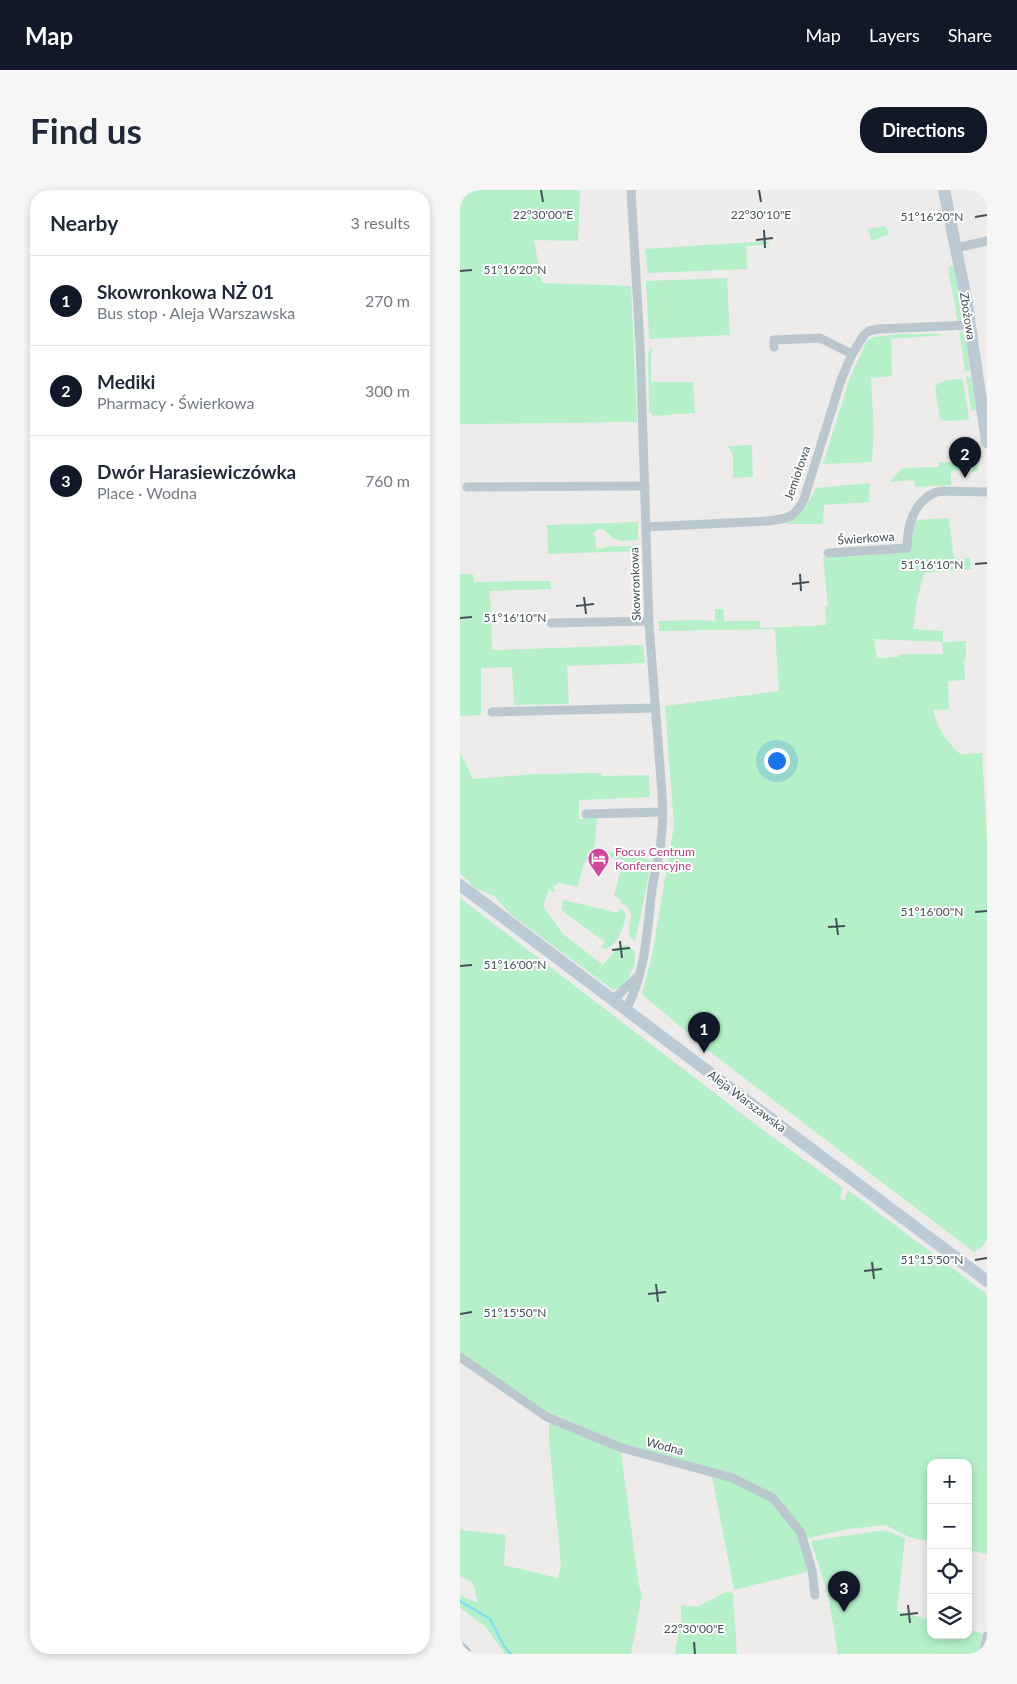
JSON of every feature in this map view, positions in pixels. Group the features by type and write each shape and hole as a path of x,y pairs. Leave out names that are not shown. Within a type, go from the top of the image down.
{"main road":[{"path":"460,1649 465,1654"}],"street":[{"name":"Skowronkowa","path":"626,1009 634,992 644,951 661,841 663,812 649,621 640,344 631,190"},
{"name":"Zbożowa","path":"944,190 970,325 987,442"},
{"path":"956,248 987,241"},
{"name":"Jemiołowa","path":"646,527 784,520 793,516 800,508 804,498 838,388 852,354 862,337 873,329 970,325"},
{"path":"774,347 774,340 820,338 852,354"},
{"path":"467,487 644,486"},
{"name":"Świerkowa","path":"828,553 907,548 909,525 919,505 931,494 942,491 987,492"},
{"path":"552,624 649,621"},
{"path":"492,712 655,708"},
{"path":"586,814 663,812"},
{"name":"Aleja Warszawska","path":"460,885 987,1281"},
{"path":"613,1000 638,975"},
{"name":"Wodna","path":"460,1357 547,1417 622,1448 733,1478 773,1498 801,1533 812,1570 815,1595"},
{"path":"983,1654 987,1636"}],"green space":[{"path":"460,190 580,190 578,241 534,240 542,283 631,286 637,422 460,424"},
{"path":"886,226 889,234 872,241 868,229"},
{"path":"769,241 769,244 746,246 747,269 648,273 645,249"},
{"path":"953,265 963,317 958,323 948,267"},
{"path":"727,278 730,335 649,339 646,281"},
{"path":"959,330 965,334 969,371 965,371"},
{"path":"900,334 944,335 891,339 892,376 871,378 874,432 872,462 823,464 850,377 867,341 873,337"},
{"path":"650,349 654,349 651,352 651,382 693,382 695,413 653,416 649,411 648,355"},
{"path":"966,376 971,378 976,410 971,410"},
{"path":"963,380 969,420 944,421 940,419 935,388 943,381"},
{"path":"752,445 753,477 733,478 733,455 728,446"},
{"path":"939,462 977,462 978,471 971,472 971,468 951,472 951,485 915,487 914,480 890,482 902,468 939,467"},
{"path":"870,483 869,502 824,505 823,524 785,524 800,513 816,488"},
{"path":"949,518 954,559 970,558 971,569 924,573 917,600 913,629 943,631 943,642 966,641 966,658 964,659 965,680 948,681 949,709 933,710 943,734 960,754 982,753 987,839 987,1239 982,1247 974,1252 710,1052 642,994 652,956 674,826 665,706 779,691 775,629 659,631 659,621 715,621 715,609 723,609 724,621 760,621 760,628 826,625 825,606 828,606 823,557 910,551 913,526 916,520","holes":["874,639 942,642 943,654 901,654 898,657 877,658"]},
{"path":"638,522 638,540 620,541 613,538 603,529 598,529 593,533 593,536 595,536 596,549 613,546 639,546 639,551 548,554 547,525"},
{"path":"460,574 473,574 474,582 550,581 551,589 490,591 492,650 643,645 645,663 567,666 569,704 514,705 512,667 481,668 481,715 460,716"},
{"path":"460,752 473,779 534,774 601,773 602,776 649,775 650,797 579,800 579,819 597,818 594,851 606,851 652,860 635,941 630,937 629,932 630,911 620,903 621,900 614,896 623,860 604,856 602,863 587,859 584,862 578,887 559,883 553,887 554,893 549,889 543,906 563,934 603,965 619,946 628,945 635,952 632,970 621,987 612,989 509,913 495,897 476,889 460,873"},
{"path":"460,898 759,1127 843,1188 840,1198 844,1201 848,1190 987,1294 987,1554 972,1551 972,1459 927,1459 927,1541 909,1537 885,1525 848,1529 805,1539 780,1499 774,1494 739,1476 623,1444 546,1411 460,1352"},
{"path":"564,900 618,913 619,909 623,910 626,915 620,935 614,944 605,949 601,947 605,942 561,910"},
{"path":"553,1423 621,1452 639,1586 642,1594 631,1654 505,1654 485,1626 460,1608 460,1595 478,1603 473,1583 460,1576 460,1524 461,1530 506,1535 504,1565 558,1578 561,1565 549,1441 549,1424"},
{"path":"712,1476 733,1482 772,1501 798,1535 808,1569 807,1572 734,1590"},
{"path":"884,1530 905,1538 897,1611 927,1619 927,1639 972,1639 972,1631 982,1633 978,1654 838,1654 828,1594 811,1541"},
{"path":"726,1592 733,1593 737,1654 675,1654 681,1619 681,1605 697,1607"}],"waterway":[{"path":"460,1601 490,1619 504,1646 511,1654"}],"place":[{"name":"Mediki","path":"965,478"},
{"name":"Focus Centrum Konferencyjne","path":"599,877"},
{"name":"Skowronkowa NŻ 01","path":"704,1053"},
{"name":"Dwór Harasiewiczówka","path":"844,1612"}]}
